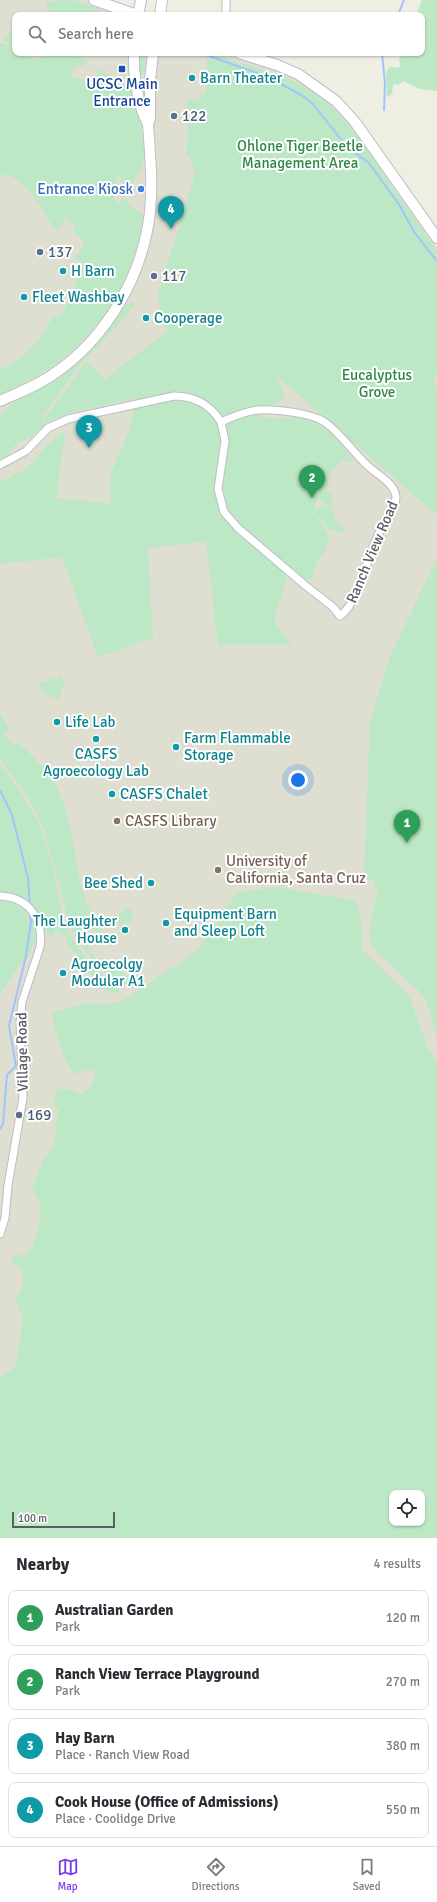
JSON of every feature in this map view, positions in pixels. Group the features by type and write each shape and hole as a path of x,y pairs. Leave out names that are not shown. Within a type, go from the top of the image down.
{"main road":[{"path":"94,0 129,12"},
{"path":"139,12 141,0"},
{"path":"160,12 162,0"},
{"path":"134,56 136,80 144,118 148,124"},
{"path":"0,401 39,383 68,364 98,333 115,310 138,264 150,212 151,187 148,124 150,118 150,80 153,56"},
{"path":"247,56 298,74 336,101 355,122 437,238"}],"street":[{"path":"226,0 226,12"},
{"name":"Ranch View Road","path":"0,465 26,451 48,428 68,419 174,396 185,396 200,401 213,411 221,422 225,441 218,489 224,512 238,528 301,582 333,607 340,616 353,602 374,544 395,504 396,496 392,486 359,458 326,423 317,418 305,415 258,410 231,417 221,422"},
{"name":"Village Road","path":"0,896 13,898 28,905 38,921 42,938 22,1002 20,1022 23,1098 8,1185 5,1218 0,1234"}],"shaded area":[{"name":"University of California, Santa Cruz","path":"0,0 92,0 132,12 12,12 12,56 256,56 281,65 342,110 420,221 437,248 437,1538 0,1538"}],"green space":[{"path":"58,0 74,0 104,12 49,12 46,6 48,1 51,3"},
{"path":"422,0 437,0 437,91 420,89 403,81 399,85 393,84 392,94 387,97 386,72 390,67 396,68 401,66 399,61 400,56 425,56 425,12 417,12"},
{"path":"9,32 12,34 12,45 2,40"},
{"path":"0,43 12,46 12,56 27,56 37,61 41,56 78,56 87,62 83,66 75,66 70,73 72,77 85,79 92,86 98,82 97,68 128,87 129,90 132,90 137,106 144,145 143,161 141,168 129,190 121,181 121,177 117,175 115,180 117,183 113,186 115,202 120,203 122,199 125,200 126,198 130,206 143,214 137,245 127,274 114,300 97,324 77,346 29,381 0,394 0,370 18,360 32,347 44,332 54,315 61,316 71,297 66,295 74,290 77,278 84,264 74,258 82,250 83,240 73,232 76,225 68,221 67,215 57,232 26,187 18,180 9,176 0,175"},
{"path":"139,56 145,56 145,70 142,74 139,72"},
{"path":"212,56 221,56 290,79 318,96 334,109 361,141 437,251 437,278 356,308 437,279 437,371 433,383 437,388 437,515 276,375 285,396 260,417 280,419 287,417 305,419 317,423 334,436 354,461 344,461 337,464 330,477 327,490 307,484 308,486 327,491 332,495 332,508 319,500 320,497 317,494 319,498 313,508 317,509 322,506 332,510 335,520 346,530 344,532 328,529 320,517 310,512 320,520 329,538 326,548 318,561 311,579 307,580 289,567 274,621 292,645 218,645 206,541 148,548 153,638 98,657 62,557 0,564 0,482 22,471 34,462 44,448 65,431 56,498 110,504 110,476 130,429 138,384 135,398 69,413 46,423 45,418 86,362 105,379 168,331 157,297 195,175 190,157 186,153 188,142 187,99 195,100 206,93 207,61"},
{"path":"134,302 134,305 120,323 82,362 44,414 43,418 45,425 32,437 22,440 13,447 9,455 0,459 1,416 6,410 12,404 55,380 71,368 97,343 126,305"},
{"path":"437,558 437,1039 427,1003 419,991 373,948 370,927 378,891 375,889 375,881 364,877 370,721 390,657"},
{"path":"61,676 64,685 58,699 43,693 39,684"},
{"path":"0,713 10,731 4,734 14,746 19,743 46,771 55,783 65,808 81,885 87,904 95,921 107,937 88,926 85,937 87,943 94,955 106,969 110,966 115,969 119,967 130,981 127,986 121,984 96,963 86,952 71,928 43,826 27,796 0,760"},
{"path":"0,765 20,791 39,823 54,872 62,915 70,935 89,963 119,989 119,992 111,993 101,988 77,954 66,944 68,938 56,931 52,937 48,935 36,911 26,900 20,896 0,893"},
{"path":"277,887 356,901 362,923 361,948 409,996 429,1051 437,1062 437,1538 0,1538 0,1377 16,1366 23,1317 15,1300 24,1284 24,1280 20,1266 13,1263 12,1258 17,1254 24,1257 33,1245 40,1220 40,1203 32,1189 43,1158 50,1154 55,1145 56,1122 59,1111 54,1104 57,1089 72,1090 81,1094 91,1087 94,1078 94,1070 86,1069 74,1075 60,1045 55,1030 52,1013 87,1003 108,1005 122,1001 196,952 237,893"},
{"path":"0,901 15,904 27,913 34,925 36,941 33,944 29,956 22,961 0,994"},
{"path":"128,908 134,914 131,921 117,924 116,918 119,913"}],"waterway":[{"path":"399,12 404,0"},
{"path":"209,56 268,77 303,96 313,104 347,147 369,163 400,206 414,232 437,261"},
{"path":"382,56 385,84 384,110"},
{"path":"0,790 12,815 28,878 30,906"},
{"path":"0,1129 3,1124 7,1075 16,1066 9,1026 26,956 31,922 30,912"}],"place":[{"name":"UCSC Main Entrance","path":"122,69"},
{"name":"Barn Theater","path":"192,78"},
{"name":"122","path":"174,116"},
{"name":"Entrance Kiosk","path":"141,189"},
{"name":"Cook House (Office of Admissions)","path":"171,229"},
{"name":"137","path":"40,252"},
{"name":"H Barn","path":"63,271"},
{"name":"117","path":"154,276"},
{"name":"Fleet Washbay","path":"24,297"},
{"name":"Cooperage","path":"146,318"},
{"name":"Hay Barn","path":"89,448"},
{"name":"Ranch View Terrace Playground","path":"312,498"},
{"name":"Life Lab","path":"57,722"},
{"name":"CASFS Agroecology Lab","path":"96,739"},
{"name":"Farm Flammable Storage","path":"176,747"},
{"name":"CASFS Chalet","path":"112,794"},
{"name":"CASFS Library","path":"117,821"},
{"name":"Australian Garden","path":"407,843"},
{"name":"University of California, Santa Cruz","path":"218,870"},
{"name":"Bee Shed","path":"151,883"},
{"name":"Equipment Barn and Sleep Loft","path":"166,923"},
{"name":"The Laughter House","path":"125,930"},
{"name":"Agroecolgy Modular A1","path":"63,973"},
{"name":"169","path":"19,1115"}],"park label":[{"name":"Ohlone Tiger Beetle Management Area","path":"300,154"},
{"name":"Eucalyptus Grove","path":"377,384"}]}
